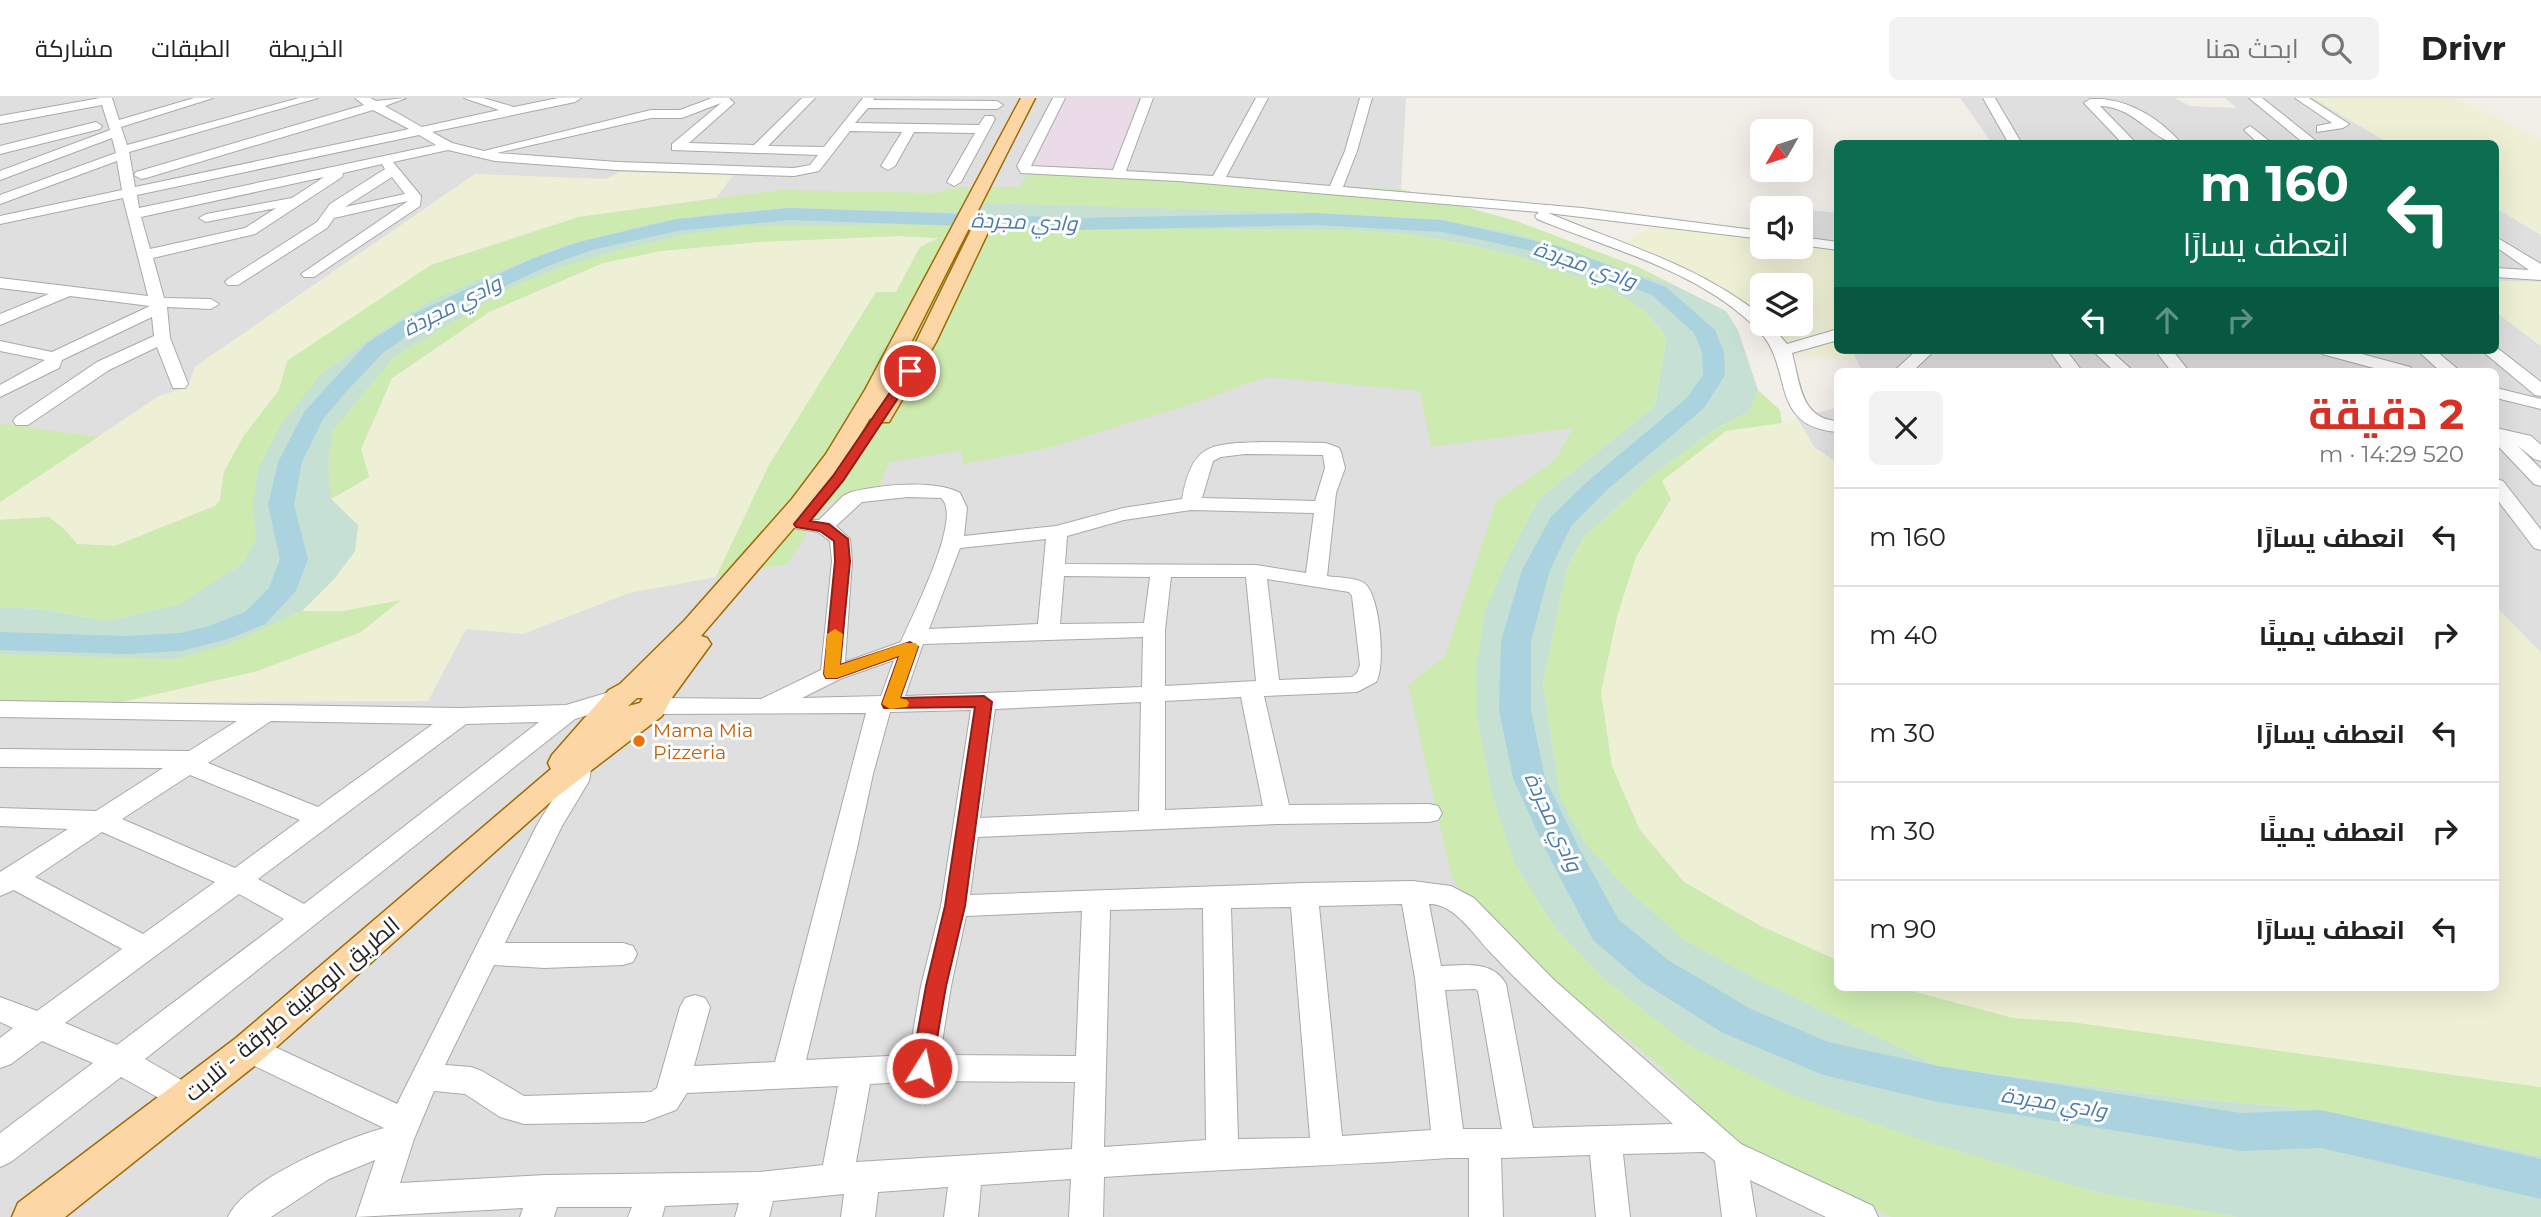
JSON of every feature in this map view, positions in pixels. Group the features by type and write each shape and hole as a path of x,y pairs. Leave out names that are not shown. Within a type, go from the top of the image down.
{"main road":[{"name":"الطريق الوطنية طبرقة - تلابت","path":"33,1217 249,1049 543,791 812,526 838,478 910,371 982,184 1028,98"},
{"path":"1009,174 1042,98"},
{"name":"الطريق الوطنية طبرقة - تلابت","path":"637,701 694,627 806,497 836,456 953,261 987,218"}],"street":[{"path":"34,104 71,98"},
{"path":"0,150 143,118 207,98"},
{"path":"0,120 160,125 262,98"},
{"path":"0,176 114,125 253,114 312,98"},
{"path":"362,98 448,146 477,154 526,161 794,172 814,168 867,101 999,102 954,182"},
{"path":"0,220 127,186 400,98"},
{"path":"470,98 514,111"},
{"path":"477,154 651,114 682,114 723,98"},
{"path":"734,98 677,147 829,151"},
{"path":"757,149 809,98"},
{"path":"1059,98 1025,170 1118,173 1335,190 1631,218 1750,233"},
{"path":"1118,173 1147,98"},
{"path":"1218,180 1262,98"},
{"path":"1335,190 1351,151 1366,98"},
{"path":"1989,98 2014,140"},
{"path":"2255,98 2309,140"},
{"path":"2292,126 2321,129 2343,124 2301,98"},
{"path":"127,186 260,164 572,99 587,109"},
{"path":"2127,140 2090,103 2120,100 2132,103 2172,140"},
{"path":"670,102 679,108 697,130 740,149"},
{"path":"637,104 651,114"},
{"path":"236,106 253,114"},
{"path":"489,116 500,126"},
{"path":"143,118 160,125"},
{"path":"0,132 15,122"},
{"path":"557,122 570,131"},
{"path":"114,125 158,305 162,338 179,384"},
{"path":"0,200 75,172 114,125"},
{"path":"848,127 984,129"},
{"path":"888,166 910,128"},
{"path":"2321,129 2335,137"},
{"path":"2250,130 2262,140"},
{"path":"134,214 345,169 389,165 448,146"},
{"path":"260,164 276,183"},
{"path":"309,274 415,203 414,196 389,165"},
{"path":"233,282 323,225 335,207 389,165"},
{"path":"26,166 75,172"},
{"path":"145,254 250,231 345,169"},
{"path":"330,214 414,196"},
{"path":"206,218 302,198"},
{"path":"200,200 214,240"},
{"path":"1524,208 1666,265 1742,307 1767,330 1782,350 1789,381 1806,417 1821,426 1834,427"},
{"path":"1813,243 1834,245"},
{"path":"2499,243 2541,273"},
{"path":"2499,272 2541,273"},
{"path":"0,283 158,305 211,304"},
{"path":"0,320 66,292"},
{"path":"0,358 9,348 54,357 158,305"},
{"path":"1782,350 1806,346 1834,336"},
{"path":"22,421 103,366 162,338"},
{"path":"1906,368 1922,354"},
{"path":"2060,354 2071,368"},
{"path":"2105,354 2121,368"},
{"path":"2166,354 2178,368"},
{"path":"2340,354 2384,368"},
{"path":"2370,354 2386,368"},
{"path":"2430,354 2447,368"},
{"path":"2494,354 2541,391"},
{"path":"0,392 53,364 54,357"},
{"path":"2499,394 2541,404"},
{"path":"2520,399 2541,420"},
{"path":"2499,436 2524,440 2541,455"},
{"path":"2499,438 2541,480"},
{"path":"1191,504 1204,458 1210,455 1242,449 1332,452 1335,468 1324,507 1316,579"},
{"path":"787,1075 814,960 885,704 953,543 957,505 954,498 946,493 932,491 858,496 812,526"},
{"path":"953,543 1058,532 1123,514 1191,504 1324,507"},
{"path":"2504,507 2541,544"},
{"path":"812,526 841,539 842,561 832,674"},
{"path":"1048,631 1058,532"},
{"path":"0,709 460,716 567,713 637,701 760,709 1156,695 1357,684 1368,677 1371,664 1363,594 1356,587 1256,571 1055,570"},
{"path":"1152,820 1156,695 1154,630 1161,571"},
{"path":"1256,571 1260,689 1278,815"},
{"path":"760,709 832,674 913,642 1048,631 1154,630"},
{"path":"922,1068 936,986 955,906 984,702"},
{"path":"7,882 268,712"},
{"path":"0,1152 306,918 505,759 567,713"},
{"path":"0,1055 460,716"},
{"path":"0,758 191,762 320,818"},
{"path":"573,761 576,781 550,825 424,1077 401,1131 376,1209 756,1202 850,1179 1222,1154 1327,1152 1449,1143 1605,1140 1720,1145"},
{"path":"967,828 1278,815 1429,813"},
{"path":"0,817 101,821 237,880 306,918"},
{"path":"7,882 145,948"},
{"path":"1413,892 1429,978 1449,1143"},
{"path":"955,906 1304,894 1441,893 1464,906 1544,989 1615,1049 1720,1145 1861,1217"},
{"path":"1304,894 1327,1152"},
{"path":"1217,898 1222,1154"},
{"path":"1086,1217 1096,900"},
{"path":"486,953 544,956 623,954"},
{"path":"1429,978 1479,977 1491,984 1520,1142"},
{"path":"424,1077 471,1081 511,1107 524,1110 644,1108 665,1102 676,1080 695,1007"},
{"path":"0,1009 121,1061 186,1098"},
{"path":"249,1049 401,1131"},
{"path":"676,1080 922,1068 1089,1069"},
{"path":"856,1073 850,1179 858,1217"},
{"path":"245,1217 278,1191 340,1156 401,1131"},
{"path":"1605,1140 1613,1217"},
{"path":"1485,1144 1486,1217"},
{"path":"1720,1145 1738,1217"},
{"path":"961,1217 966,1171"}],"shaded area":[{"path":"0,98 1406,98 1401,189 1516,221 1638,267 1676,286 1605,263 1340,214 1260,213 42,609 0,607"},
{"path":"1064,98 1138,98 1113,176 1028,174"},
{"path":"1960,98 2175,98 2190,106 2237,108 2225,98 2313,98 2384,140 1990,140"},
{"path":"1813,210 1834,213 1834,296 1809,259 1813,259"},
{"path":"2499,210 2541,235 2541,282 2499,281"},
{"path":"1643,310 1478,721 2099,1193 2238,1217 0,1217 0,654 358,525"},
{"path":"2499,314 2541,346 2541,653 2499,610 2499,368 1861,368 1854,354 2499,354"},
{"path":"1834,409 1834,461 1814,447 1796,417"}],"green space":[{"path":"2313,98 2456,98 2541,139 2541,235 2499,210 2499,140 2384,140"},
{"path":"620,172 733,175 716,198 579,217 431,265 288,361 279,390 243,437 224,472 220,500 215,506 115,546 77,544 49,517 0,520 0,502 159,396 187,387 196,366 475,174 606,179"},
{"path":"1028,174 1400,189 1516,221 1638,267 1676,286 1605,263 1449,222 1340,214 982,203 958,212 787,208 720,213 654,223 567,245 492,274 375,335 243,563 179,605 107,621 42,609 0,607 0,520 49,517 77,544 115,546 215,506 220,500 224,472 243,437 279,390 287,361 431,265 579,217 778,190 934,193 958,187 1019,187"},
{"path":"982,203 1340,214 1449,222 1510,232 1676,286 1726,311 1738,330 1758,390 1749,412 1717,428 1653,475 1584,537 1567,568 1543,684 1561,800 1586,844 1625,887 1684,940 1756,979 1940,1067 2183,1098 2281,1106 2389,1123 2541,1156 2541,1217 2238,1217 2099,1193 1928,1142 1792,1095 1688,1045 1604,979 1554,926 1515,864 1492,794 1478,721 1476,670 1485,611 1508,558 1539,499 1655,406 1666,340 1661,330 1643,310 1612,289 1517,256 1470,245 1408,234 1351,230 1100,229 951,224 745,226 687,234 623,249 562,267 513,286 394,357 333,430 328,463 331,499 358,525 355,551 335,578 302,611 226,645 175,659 0,654 0,607 42,609 107,621 179,605 243,563 256,539 253,506 258,469 280,426 321,374 375,335 430,301 567,245 653,223 720,213 787,208 958,212"},
{"path":"795,224 1351,230 1408,234 1517,256 1612,289 1643,310 1661,330 1666,340 1655,406 1539,499 1508,558 1486,611 1478,721 1492,794 1515,864 1554,926 1604,979 1928,1142 2099,1193 2238,1217 1891,1217 1738,1144 1657,1063 1514,950 1452,879 1408,685 1445,656 1496,502 1556,459 1573,428 1431,447 1420,391 1267,377 1195,403 1045,449 963,464 961,451 889,462 880,485 827,504 787,564 716,577 769,465 876,292 896,292 920,247 938,238 898,236 758,242 660,251 603,263 489,312 392,378 361,449 369,477 331,499 328,463 333,430 394,357 453,321 513,286 562,267 623,249 687,234 745,226"},
{"path":"1654,224 1750,236 1750,259 1813,259 1813,246 1834,249 1834,354 1854,354 1856,361 1786,354 1784,345 1775,336 1813,336 1813,273 1750,273 1750,312 1737,301 1623,243"},
{"path":"898,236 940,238 920,247 896,292 876,292 769,465 716,577 629,593 523,634 466,629 428,701 117,703 257,671 361,632 399,601 344,611 302,611 335,578 355,551 358,525 331,499 369,477 361,449 392,378 489,312 603,263 660,251 758,242"},
{"path":"2499,281 2541,282 2541,346 2499,314"},
{"path":"1758,390 1780,410 1782,423 1726,431 1662,481 1671,499 1636,557 1617,617 1601,692 1612,766 1640,830 1684,882 1759,925 1834,959 1834,991 1912,991 2013,1018 2071,1022 2541,1087 2541,1156 2389,1123 2281,1106 2183,1098 1940,1067 1756,979 1684,940 1625,887 1586,844 1561,801 1543,684 1567,568 1584,537 1653,475 1717,428 1749,412"},
{"path":"1796,417 1814,447 1834,464 1834,959 1759,925 1684,882 1640,830 1612,766 1601,692 1617,617 1636,557 1671,500 1661,482 1726,431 1782,423"},
{"path":"3,424 98,437 0,502 0,426"},
{"path":"401,600 361,632 257,671 117,703 0,706 0,654 175,659 226,645 302,611 344,611"},
{"path":"2499,610 2541,653 2541,1087 2071,1022 2013,1018 1912,991 2499,991"}],"waterway":[{"name":"وادي مجردة","path":"0,641 126,645 181,642 218,633 255,618 282,591 294,559 281,505 290,462 312,417 337,388 375,348 420,318 541,262 586,246 677,225 790,214 1077,224 1315,219 1442,226 1487,235 1551,250 1659,291 1704,330 1713,352 1714,375 1696,403 1598,485 1560,523 1536,570 1516,641 1515,710 1529,778 1562,849 1606,930 1655,971 1737,1021 1823,1058 1938,1084 2241,1132 2321,1129 2541,1179"}],"slow traffic":[{"path":"835,634 832,674 910,647 890,704 901,703"}],"place":[{"name":"Mama Mia Pizzeria","path":"639,741"}],"route":[{"path":"910,371 874,428 801,524 824,527 841,539 842,561 832,674 910,647 890,704 984,702 955,906 936,986 922,1068"}]}
